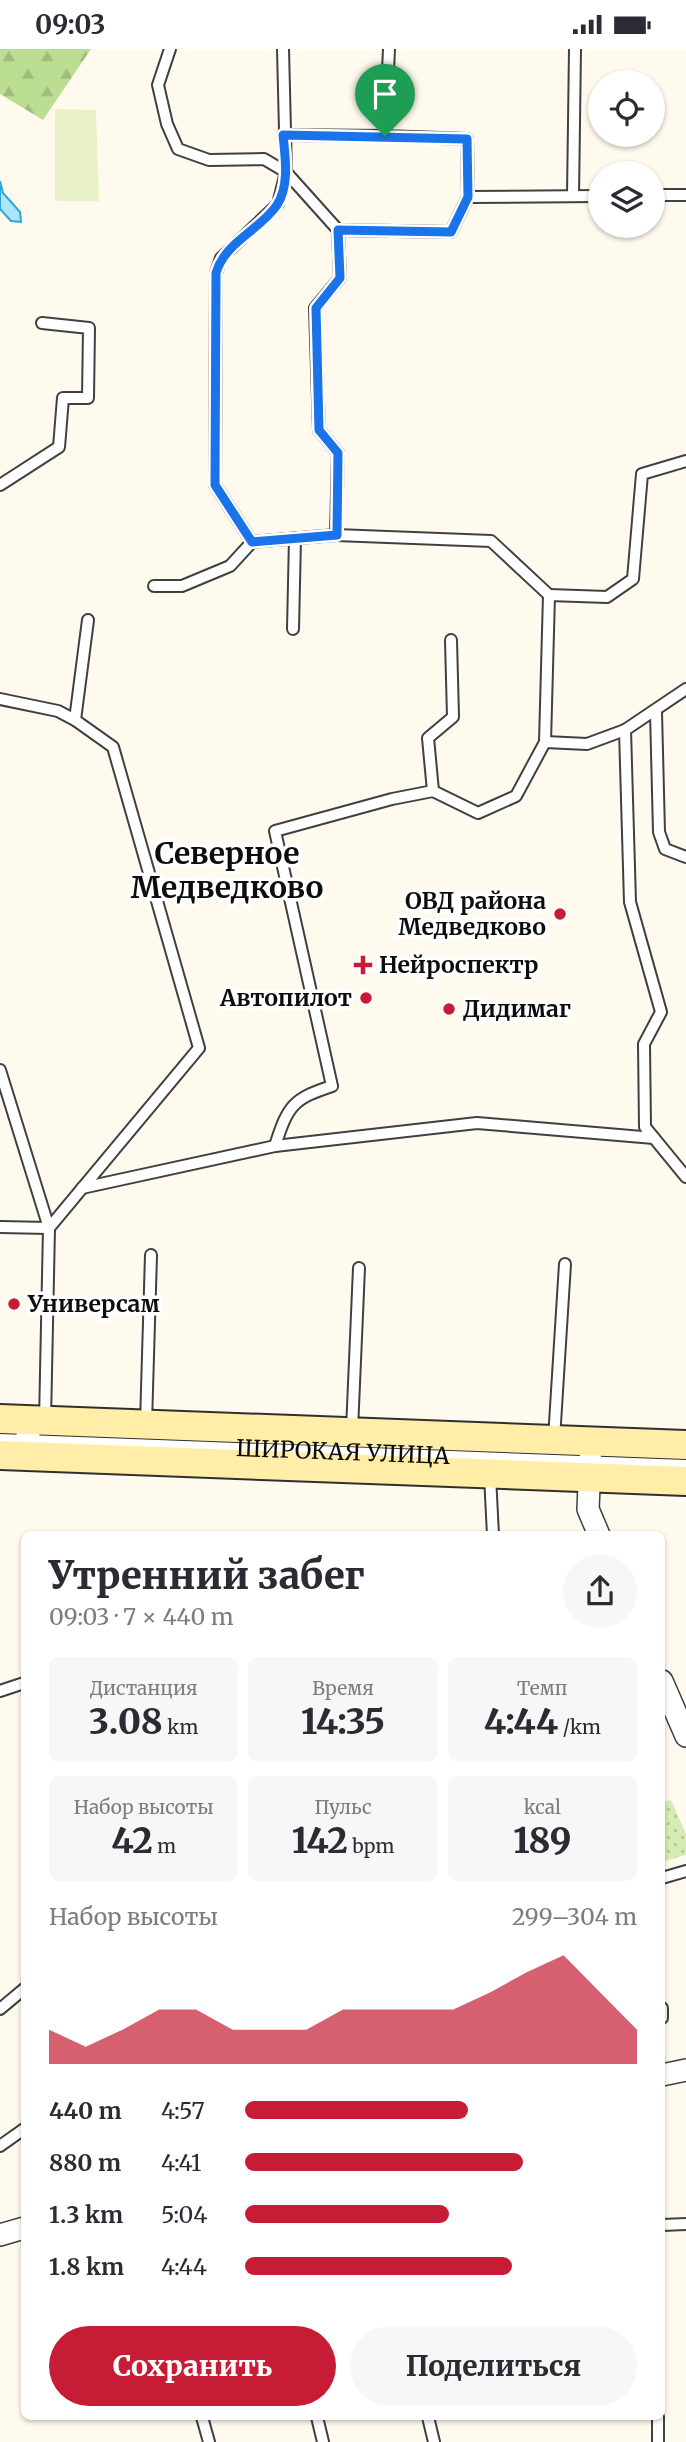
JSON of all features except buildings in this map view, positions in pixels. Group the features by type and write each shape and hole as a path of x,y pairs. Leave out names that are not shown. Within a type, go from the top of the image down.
{"main road":[{"name":"ШИРОКАЯ УЛИЦА","path":"0,1419 39,1439 490,1473 686,1445"},
{"name":"ШИРОКАЯ УЛИЦА","path":"0,1455 39,1439 145,1425 352,1432 554,1440 591,1460 686,1481"}],"street":[{"path":"591,1460 588,1509 597,1531"},
{"path":"665,1692 686,1736"},
{"path":"665,2074 686,2070"},
{"path":"0,2235 21,2229"}],"lane":[{"path":"170,49 158,85 167,124 178,149 209,160 264,159 286,172 338,230 340,278 316,308 319,430 338,453 337,535"},
{"path":"252,542 215,485 216,273 220,258 278,204 286,172 283,135 284,49"},
{"path":"385,136 389,49"},
{"path":"573,196 575,49"},
{"path":"283,135 467,139 468,197 451,232 338,230"},
{"path":"665,195 686,195"},
{"path":"468,197 588,196"},
{"path":"0,485 59,447 63,398 88,398 89,328 42,323"},
{"path":"154,586 182,586 230,566 252,542 337,535 491,541 549,594 607,597 633,579 642,474 686,461"},
{"path":"293,629 295,538"},
{"path":"275,1146 283,1121 301,1097 332,1086 275,831 433,791 478,813 516,796 545,742 549,594"},
{"path":"75,720 88,619"},
{"path":"433,791 428,738 453,717 451,639"},
{"path":"545,742 587,744 625,730 656,712 686,689"},
{"path":"0,699 58,711 113,747 199,1048 49,1228"},
{"path":"656,712 659,832 665,849 686,857"},
{"path":"625,730 629,902 661,1012 644,1044 645,1127 686,1177"},
{"path":"0,1070 49,1228 39,1439"},
{"path":"82,1188 275,1146 477,1123 654,1139"},
{"path":"0,1227 49,1228"},
{"path":"145,1425 151,1255"},
{"path":"554,1440 565,1264"},
{"path":"352,1432 359,1268"},
{"name":"ШИРОКАЯ УЛИЦА","path":"0,1439 686,1465"},
{"path":"490,1473 493,1531"},
{"path":"0,1691 21,1684"},
{"path":"665,1877 686,1871"},
{"path":"0,2009 21,1992"},
{"path":"0,2146 21,2131"},
{"path":"665,2225 686,2224"},
{"path":"203,2420 209,2442"},
{"path":"318,2420 323,2442"},
{"path":"429,2420 434,2442"},
{"path":"658,2420 658,2442"}],"green space":[{"path":"0,49 91,49 43,120 0,94"},
{"path":"55,109 96,110 99,201 55,201"},
{"path":"671,1800 686,1834 686,1855 665,1861 665,1802"}],"water":[{"path":"0,181 3,193 20,212 21,222 11,221 0,209"}],"place":[{"name":"ОВД района Медведково","path":"560,914"},
{"name":"Нейроcпектр","path":"363,965"},
{"name":"Автопилот","path":"366,998"},
{"name":"Дидимаг","path":"449,1009"},
{"name":"Универсам","path":"14,1304"}],"district":[{"name":"Северное Медведково","path":"227,872"}],"route":[{"path":"283,135 385,136 467,139 468,197 451,232 338,230 340,278 316,308 319,430 338,453 337,535 252,542 215,485 216,273 220,258 278,204 286,172 283,135"}]}
